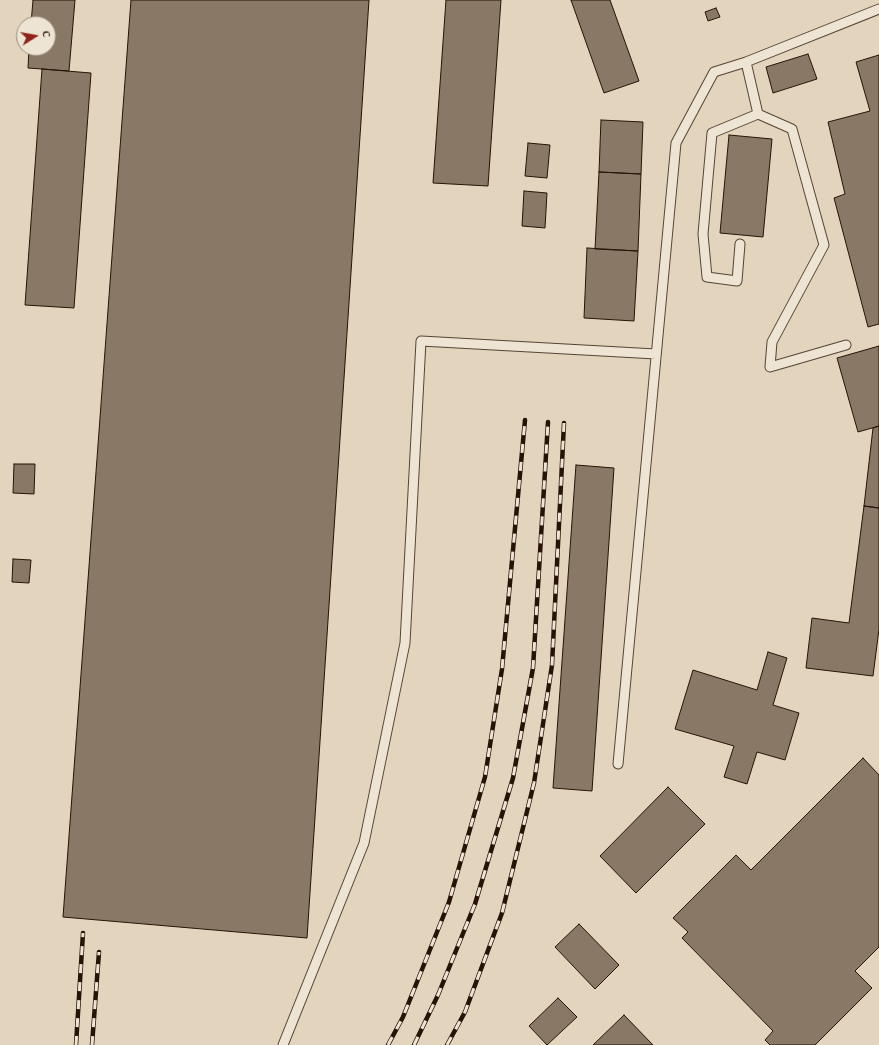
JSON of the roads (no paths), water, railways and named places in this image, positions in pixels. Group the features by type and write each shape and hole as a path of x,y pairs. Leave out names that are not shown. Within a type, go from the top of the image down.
{"lane":[{"path":"618,764 676,143 714,72 746,62 879,9"},
{"path":"746,62 758,114"},
{"path":"740,244 737,281 707,276 703,234 712,133 758,114 792,129 824,245 772,342 770,367 846,345"},
{"path":"283,1045 364,843 403,651 421,341 656,354"}],"railway":[{"path":"388,1045 403,1017 449,902 485,777 502,669 525,420"},
{"path":"414,1045 438,995 475,904 513,778 533,668 548,422"},
{"path":"447,1045 465,1012 502,913 534,783 552,665 564,423"},
{"path":"76,1045 83,933"},
{"path":"92,1045 99,952"}]}
